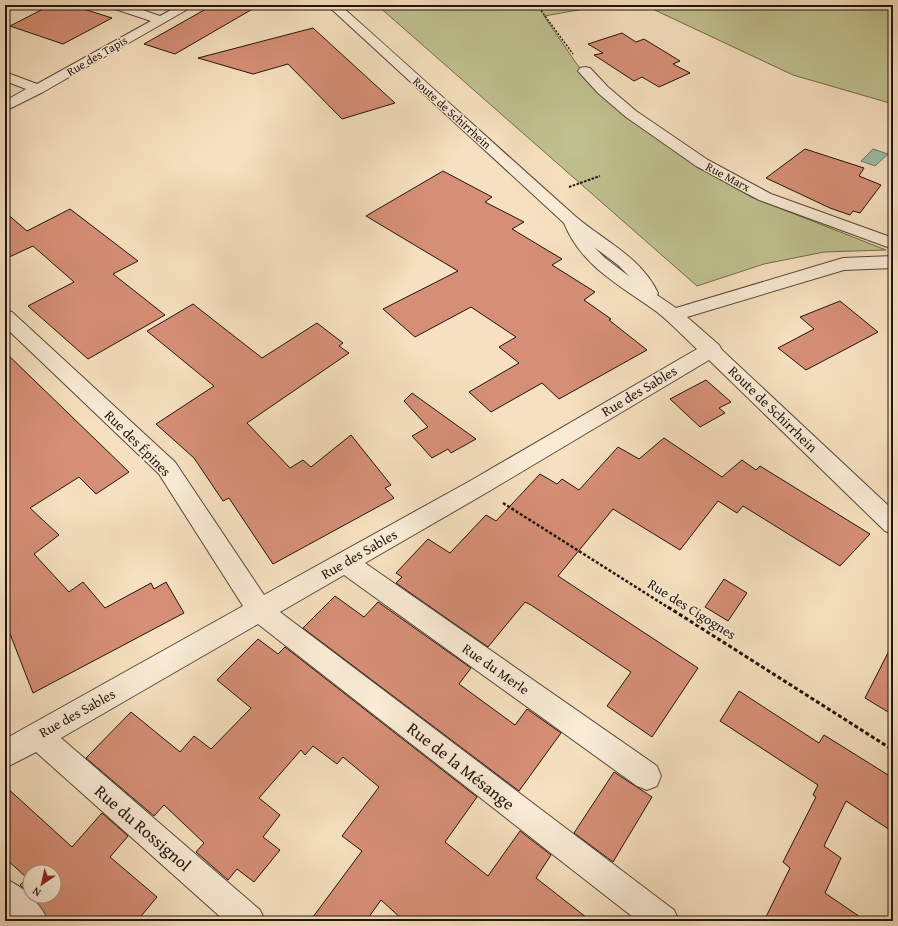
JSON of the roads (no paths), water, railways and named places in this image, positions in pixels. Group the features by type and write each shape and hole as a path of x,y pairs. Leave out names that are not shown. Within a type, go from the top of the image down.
{"street":[{"path":"116,5 160,20"},
{"name":"Rue des Tapis","path":"5,108 189,5"},
{"name":"Route de Schirrhein","path":"333,5 570,221 581,241 606,269 628,286 651,298 673,315 712,350 893,524"},
{"name":"Rue Marx","path":"586,71 603,90 630,114 702,163 765,197 893,244"},
{"path":"5,76 38,89"},
{"path":"673,315 698,306 843,264 893,262"},
{"name":"Rue des Épines","path":"5,316 167,468 260,611"},
{"name":"Rue des Sables","path":"5,754 478,487 689,362 712,350"},
{"name":"Rue du Merle","path":"345,562 647,776"},
{"name":"Rue de la Mésange","path":"260,611 663,921"},
{"name":"Rue du Rossignol","path":"37,735 249,921"},
{"path":"5,894 32,921"}]}
